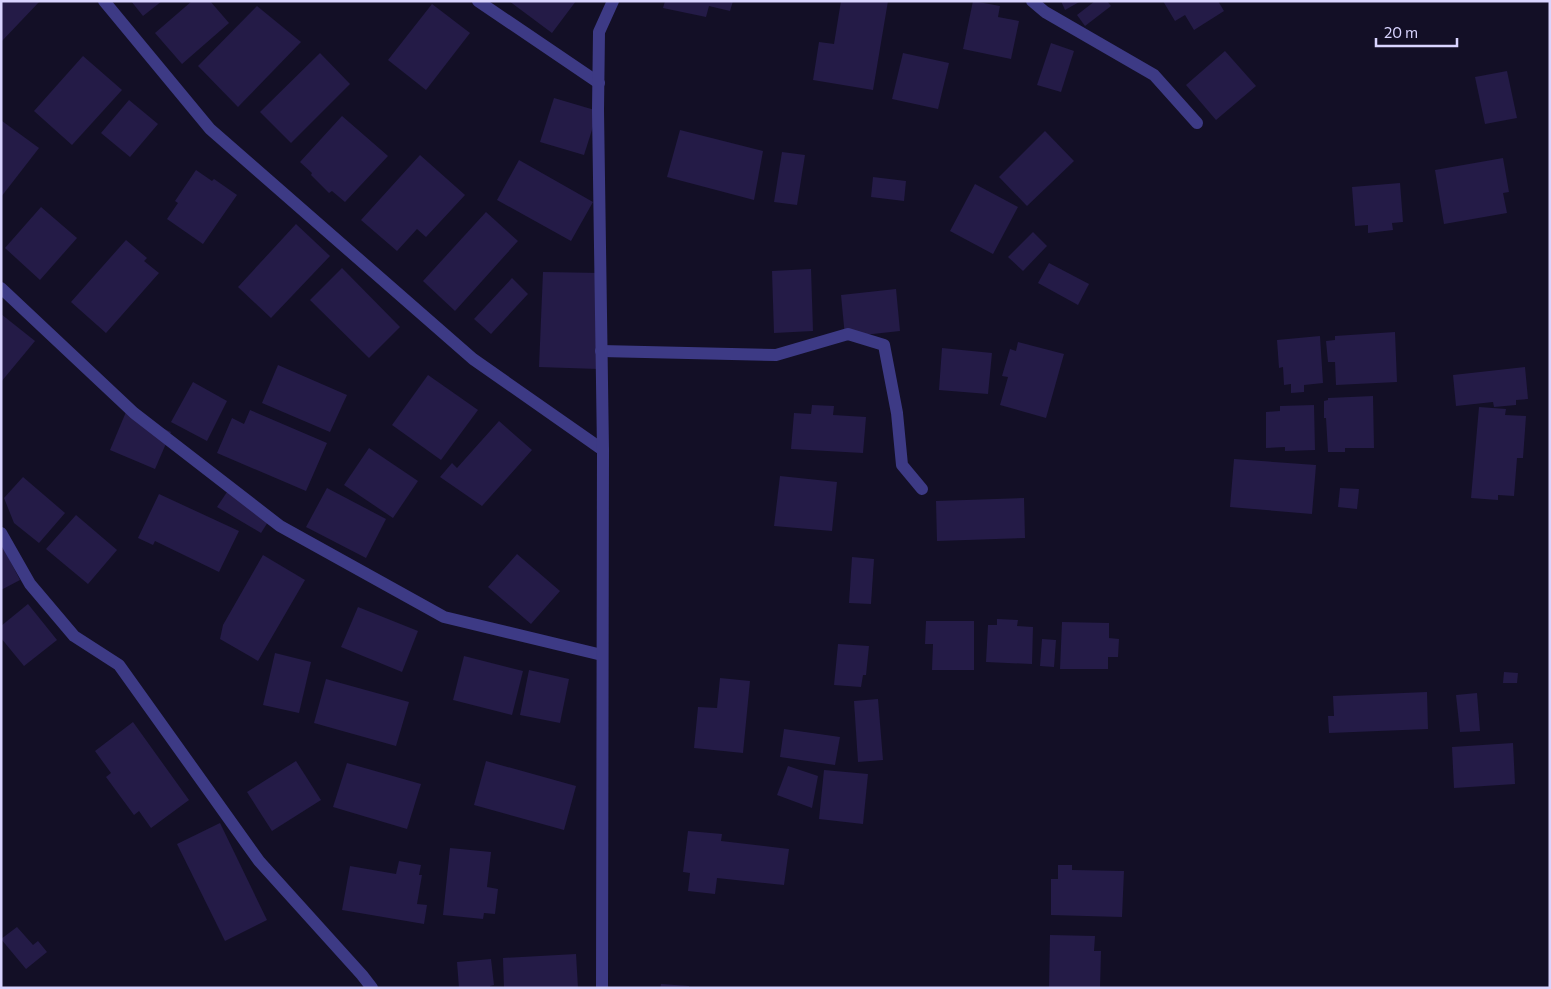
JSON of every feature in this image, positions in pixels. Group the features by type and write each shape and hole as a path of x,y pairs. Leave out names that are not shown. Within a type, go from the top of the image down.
{"street":[{"path":"104,1 210,129 472,359 603,450"},
{"path":"478,1 599,83"},
{"path":"602,988 603,450 599,83 600,32 613,1"},
{"path":"1032,1 1045,12 1154,75 1197,123"},
{"path":"1,288 134,413 280,526 444,617 602,655"},
{"path":"601,351 776,355 848,334 884,345 897,413 902,465 922,489"},
{"path":"1,533 30,584 74,636 119,665 259,860 372,988"}],"building":[{"path":"1,1 40,1 1,42"},
{"path":"131,1 162,1 143,16"},
{"path":"192,1 210,1 229,23 182,64 155,33"},
{"path":"509,1 576,1 552,33"},
{"path":"665,1 733,1 730,11 709,6 706,17 663,8"},
{"path":"841,1 888,1 873,90 813,80 819,42 834,44"},
{"path":"973,1 1000,6 998,17 1019,21 1011,59 963,49"},
{"path":"1061,1 1081,1 1065,10"},
{"path":"1095,1 1107,1 1111,6 1085,26 1077,15"},
{"path":"1163,1 1218,1 1224,11 1194,30 1185,15 1175,21"},
{"path":"432,4 470,33 426,90 388,60"},
{"path":"257,6 301,42 238,107 198,66"},
{"path":"1051,43 1074,51 1061,92 1037,85"},
{"path":"1225,51 1256,86 1216,120 1186,85"},
{"path":"320,53 350,84 291,143 260,112"},
{"path":"903,53 949,63 938,109 892,99"},
{"path":"83,56 122,90 72,145 34,111"},
{"path":"1507,71 1517,118 1485,124 1475,77"},
{"path":"554,98 598,111 584,155 540,142"},
{"path":"129,100 158,124 130,157 101,133"},
{"path":"342,116 388,156 345,202 332,191 329,193 300,162"},
{"path":"1,122 39,148 1,197"},
{"path":"680,130 763,151 754,200 667,177"},
{"path":"1045,131 1074,161 1027,206 999,177"},
{"path":"782,152 805,155 797,205 774,202"},
{"path":"420,155 465,195 426,237 417,229 397,251 361,220"},
{"path":"1503,158 1509,192 1503,193 1507,213 1444,224 1435,170"},
{"path":"519,160 593,202 571,241 497,200"},
{"path":"196,170 212,181 214,179 237,195 203,244 167,219 178,203 175,201"},
{"path":"873,177 906,181 904,201 871,197"},
{"path":"1400,183 1403,222 1392,223 1393,230 1368,233 1368,225 1355,226 1352,187"},
{"path":"975,184 1018,207 993,254 950,231"},
{"path":"41,207 77,238 40,280 5,248"},
{"path":"486,212 518,241 455,311 423,281"},
{"path":"296,224 330,256 271,318 238,287"},
{"path":"1033,232 1047,246 1023,271 1008,257"},
{"path":"126,240 147,258 144,261 159,273 106,333 71,302"},
{"path":"1049,263 1089,284 1078,305 1038,283"},
{"path":"342,268 400,327 369,358 310,300"},
{"path":"811,269 813,331 774,333 772,271"},
{"path":"543,272 601,273 598,369 539,367"},
{"path":"512,278 528,294 491,334 474,319"},
{"path":"896,289 900,331 845,337 841,295"},
{"path":"1,314 35,341 1,382"},
{"path":"1395,332 1397,382 1336,385 1335,362 1328,362 1326,341 1335,340 1335,336"},
{"path":"1320,336 1323,383 1304,385 1304,392 1291,393 1291,384 1284,385 1283,367 1279,368 1277,340"},
{"path":"1018,342 1064,354 1046,418 1000,405 1008,377 1002,376 1010,349 1016,351"},
{"path":"942,348 992,353 988,394 939,390"},
{"path":"278,365 347,395 330,432 262,403"},
{"path":"1525,367 1528,399 1516,400 1516,405 1494,407 1493,402 1456,406 1453,375"},
{"path":"428,375 478,410 441,460 392,425"},
{"path":"193,382 227,401 207,441 171,422"},
{"path":"1373,396 1374,448 1345,448 1345,452 1328,452 1324,401 1328,400 1328,398"},
{"path":"812,405 834,406 833,415 866,417 863,453 791,449 794,413 811,414"},
{"path":"1314,405 1315,450 1285,451 1285,447 1266,448 1266,412 1280,411 1280,406"},
{"path":"1479,407 1506,409 1505,415 1526,416 1523,458 1517,458 1514,496 1498,495 1498,500 1471,498"},
{"path":"250,410 327,443 306,491 217,453 232,418 244,424"},
{"path":"126,412 171,432 155,469 110,450"},
{"path":"499,421 532,450 482,506 440,477 452,463 457,468"},
{"path":"369,448 418,481 393,518 344,485"},
{"path":"1234,459 1316,465 1312,514 1230,507"},
{"path":"780,476 837,482 832,531 774,526"},
{"path":"23,477 65,513 39,543 14,523 4,498"},
{"path":"231,486 273,514 261,533 217,507"},
{"path":"327,488 386,519 366,558 306,527"},
{"path":"1340,488 1359,489 1357,509 1338,507"},
{"path":"159,494 239,531 219,572 155,541 153,545 138,538"},
{"path":"1024,498 1025,538 937,541 936,501"},
{"path":"76,515 117,550 88,584 46,549"},
{"path":"1,543 20,580 1,590"},
{"path":"517,554 560,591 531,624 488,587"},
{"path":"263,555 305,580 258,661 220,639 223,625"},
{"path":"852,557 874,559 871,604 849,603"},
{"path":"28,604 57,640 24,666 1,638 1,626"},
{"path":"358,607 418,631 402,672 341,647"},
{"path":"997,619 1018,620 1017,626 1033,627 1032,664 986,662 988,625 997,625"},
{"path":"926,621 974,621 974,670 932,670 933,644 925,644"},
{"path":"1062,622 1109,623 1109,638 1119,639 1118,657 1108,657 1108,669 1060,669"},
{"path":"1042,639 1056,640 1054,667 1040,666"},
{"path":"838,644 869,646 866,675 863,675 861,687 834,685"},
{"path":"275,653 311,662 299,713 263,705"},
{"path":"464,656 523,671 512,715 453,700"},
{"path":"529,670 569,679 560,723 520,715"},
{"path":"1504,672 1518,673 1517,683 1503,683"},
{"path":"720,678 750,681 743,753 694,748 698,707 717,708"},
{"path":"326,679 409,702 396,746 314,723"},
{"path":"1427,692 1428,729 1329,733 1328,716 1334,716 1333,696"},
{"path":"1477,693 1480,731 1460,732 1456,695"},
{"path":"878,699 883,760 858,762 854,701"},
{"path":"133,722 189,800 151,828 139,811 134,815 106,777 111,773 95,751"},
{"path":"784,729 840,737 835,765 780,757"},
{"path":"1513,743 1515,784 1454,788 1452,747"},
{"path":"296,761 321,800 272,831 247,792"},
{"path":"486,761 576,786 564,830 474,805"},
{"path":"347,763 421,784 407,829 333,807"},
{"path":"788,766 818,776 812,808 777,795"},
{"path":"824,770 868,774 863,824 819,819"},
{"path":"220,823 267,920 225,941 177,844"},
{"path":"688,831 722,834 721,841 789,849 784,885 717,878 715,894 688,891 690,873 683,872"},
{"path":"450,848 491,852 487,887 498,889 495,914 484,913 483,919 443,915"},
{"path":"399,861 421,865 419,875 422,875 417,904 427,905 424,924 342,910 350,866 396,874"},
{"path":"1058,865 1072,865 1072,870 1124,871 1122,917 1051,915 1051,879 1058,879"},
{"path":"17,927 33,945 38,941 47,952 26,969 1,939"},
{"path":"1050,935 1095,936 1094,951 1101,951 1100,988 1049,988"},
{"path":"576,954 578,988 504,988 503,958"},
{"path":"491,959 494,985 490,986 490,988 459,988 457,962"},
{"path":"661,984 689,986 689,988 660,988"}]}
